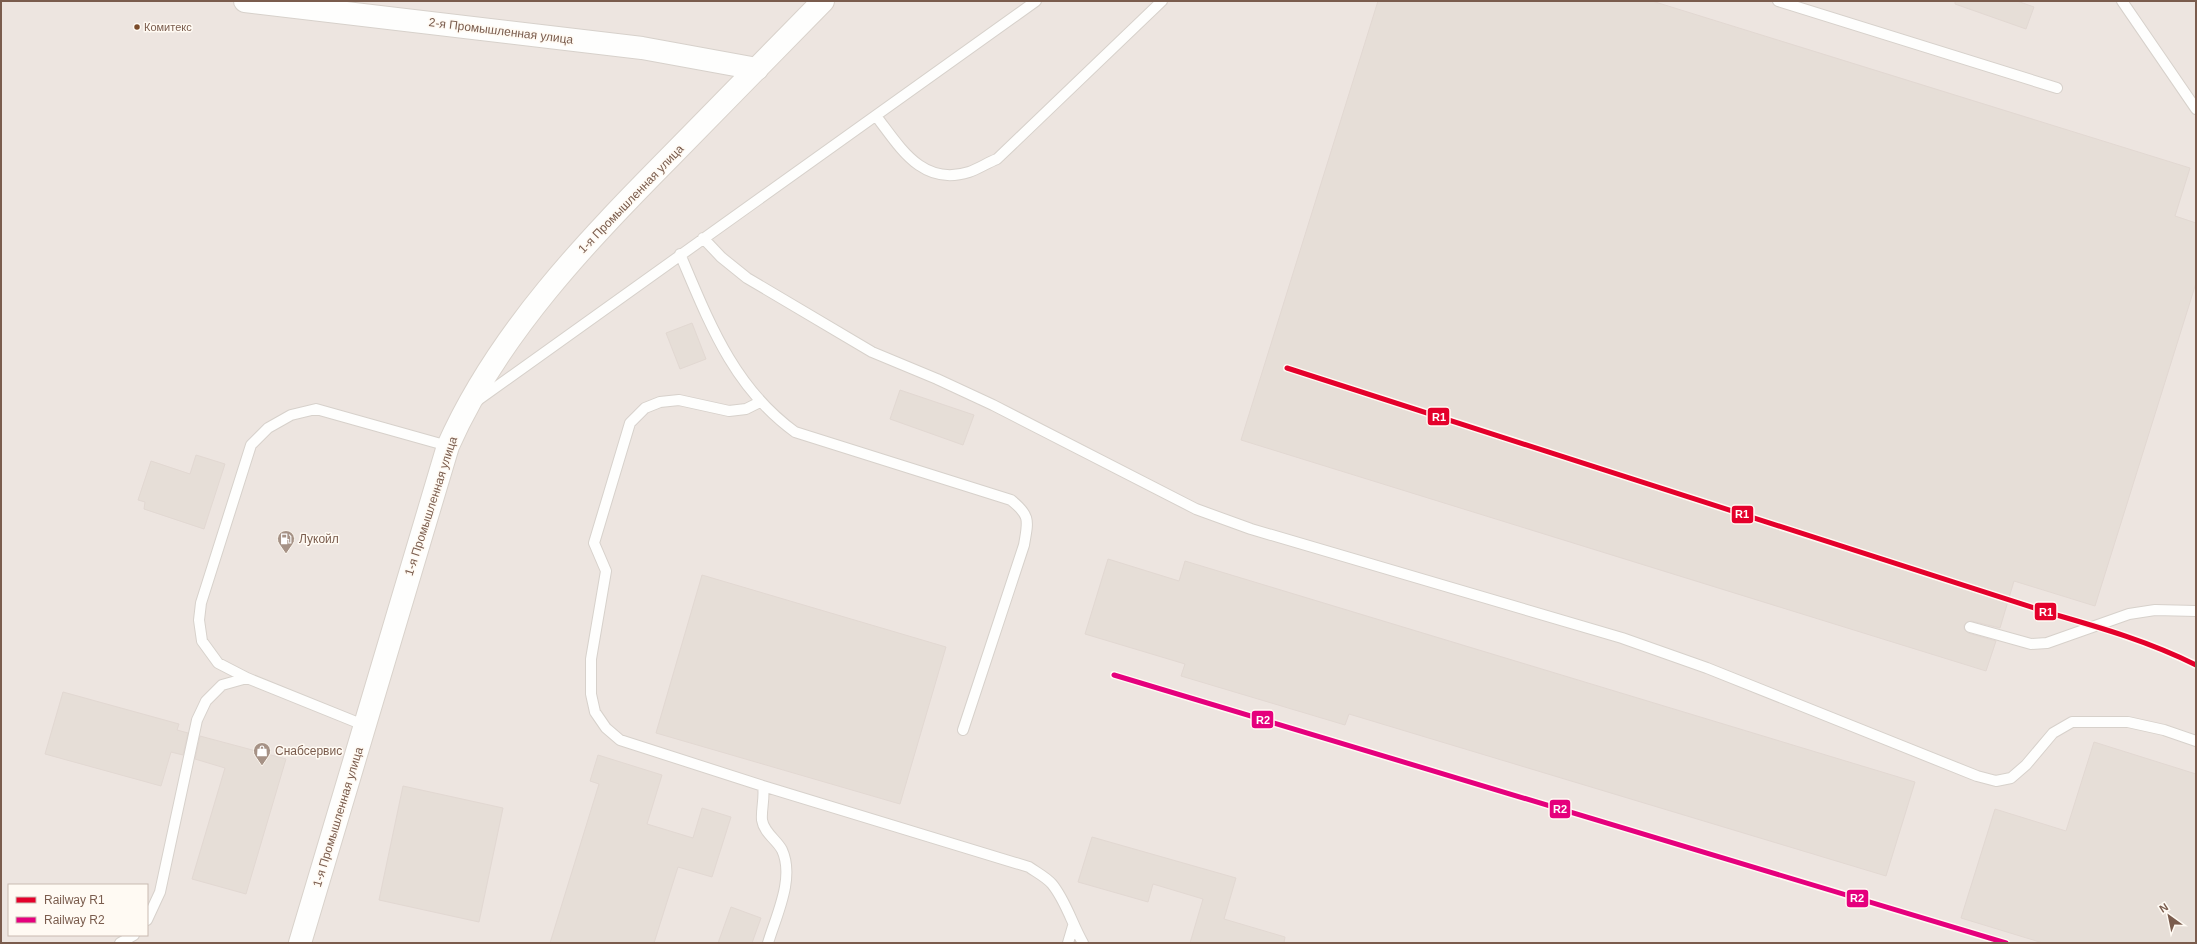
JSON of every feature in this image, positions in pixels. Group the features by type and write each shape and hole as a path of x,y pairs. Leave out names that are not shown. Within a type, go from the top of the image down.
{"main road":[{"name":"2-я Промышленная улица","path":"244,1 642,48 757,69"},
{"name":"1-я Промышленная улица","path":"300,943 366,726 448,446 464,411 527,315 594,234 823,1"}],"lane":[{"path":"464,411 680,254 1036,1"},
{"path":"876,116 906,154 920,168 942,174 968,172 997,159 1162,1"},
{"path":"1778,1 2057,88"},
{"path":"2122,1 2196,109"},
{"path":"703,238 721,257 747,278 872,352 937,379 993,405 1196,509 1251,529 1622,638 1707,668 1977,776 1996,781 2011,778 2026,765 2053,733 2072,722 2128,722 2164,730 2196,741"},
{"path":"680,254 707,317 724,351 748,388 777,419 795,432 1011,500 1024,510 1027,524 1024,545 963,730"},
{"path":"760,402 746,409 729,411 679,400 660,402 644,408 630,423 594,543 606,571 591,659 592,694 595,712 606,728 620,740 763,786 1029,867 1052,883 1064,902 1073,926 1083,943"},
{"path":"366,726 247,678 218,663 202,640 200,620 201,603 251,445 268,428 291,415 316,409 448,446"},
{"path":"1970,627 2031,644 2047,643 2129,614 2155,610 2196,611"},
{"path":"148,918 160,892 197,720 206,701 222,685 247,678"},
{"path":"763,786 762,821 767,832 778,842 786,857 787,880 768,943"},
{"path":"1068,943 1073,926"},
{"path":"121,943 132,936"}],"shaded area":[{"path":"1,1 2196,1 2196,943 1,943"}],"building":[{"path":"1378,1 1652,1 2190,168 2175,216 2196,223 2196,283 2095,606 2014,581 2000,628 1971,621 1964,625 1964,629 1968,633 1996,641 1986,671 1241,440"},
{"path":"1955,1 2017,1 2034,7 2026,29 1955,4"},
{"path":"692,323 706,359 680,369 666,333"},
{"path":"900,390 974,415 963,445 890,419"},
{"path":"196,455 225,464 204,529 144,509 145,502 138,500 151,461 190,474"},
{"path":"1108,559 1179,581 1185,561 1915,782 1886,876 1349,714 1345,725 1181,676 1185,664 1085,634"},
{"path":"702,575 946,647 900,804 656,733"},
{"path":"63,692 179,724 177,730 188,733 183,755 171,752 161,786 45,754"},
{"path":"200,736 286,759 246,894 192,879 225,768 195,759"},
{"path":"2094,742 2196,774 2196,943 2043,943 1961,918 1995,809 2066,831"},
{"path":"598,755 662,775 647,824 693,838 702,808 731,817 712,877 678,867 654,943 550,943 599,784 590,781"},
{"path":"403,786 503,808 479,922 379,900"},
{"path":"1092,837 1236,878 1224,919 1285,937 1284,943 1190,943 1203,899 1153,884 1148,902 1078,882"},
{"path":"731,907 761,918 752,943 718,943"}],"rail line":[{"name":"R1","path":"1287,368 2053,614 2108,630 2161,649 2196,665"},
{"name":"R2","path":"1114,675 2006,943"}],"place":[{"name":"Комитекс","path":"137,27"},
{"name":"Лукойл","path":"286,554"},
{"name":"Снабсервис","path":"262,766"}]}
